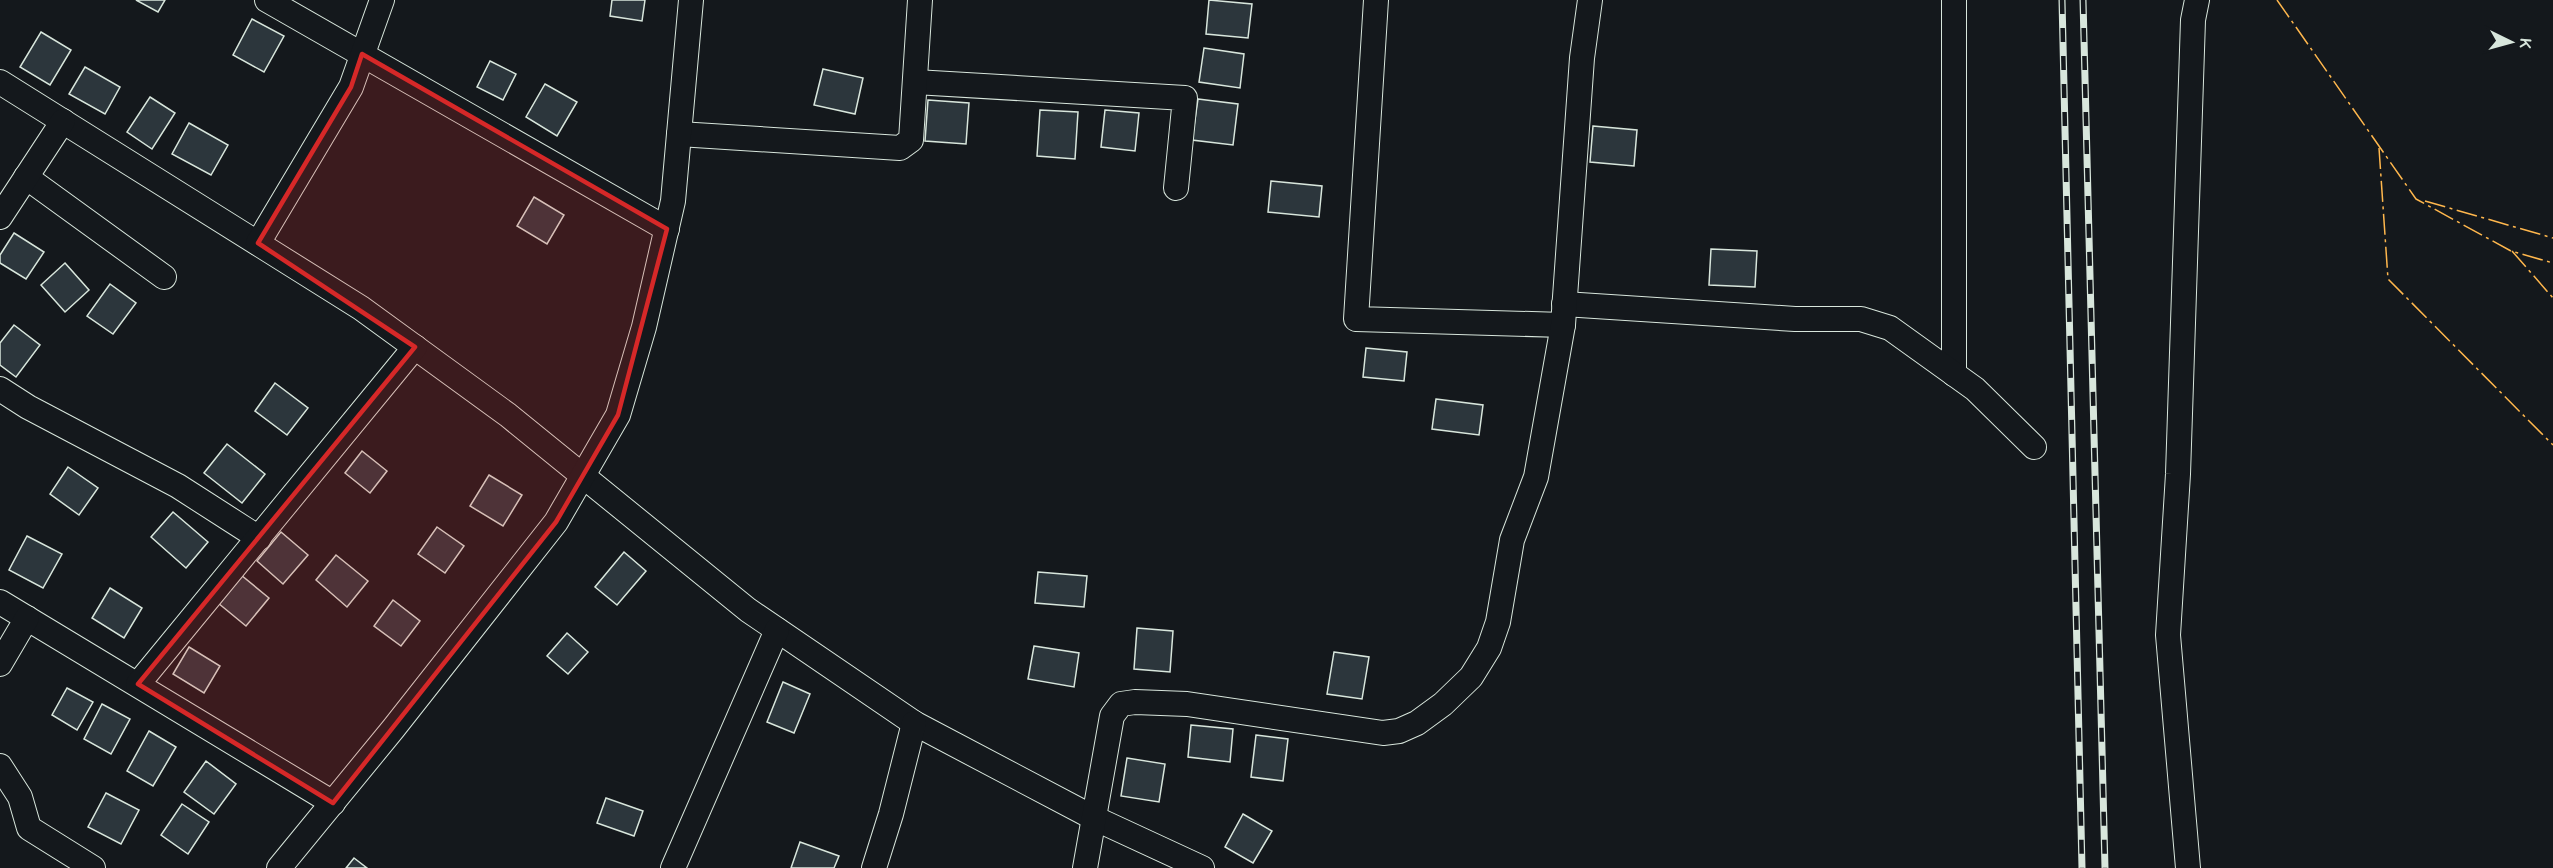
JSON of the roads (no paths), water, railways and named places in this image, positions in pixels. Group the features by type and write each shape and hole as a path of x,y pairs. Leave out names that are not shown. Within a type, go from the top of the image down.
{"street":[{"path":"267,0 667,230"},
{"path":"258,243 351,87 382,0"},
{"path":"279,868 556,522 618,415 644,327 673,201 691,0"},
{"path":"679,134 900,148 911,140 920,0"},
{"path":"1376,0 1356,319 1563,314 1861,320 1890,328 1975,389 2034,447"},
{"path":"1085,868 1113,716 1121,704 1136,702 1187,704 1383,733 1400,730 1417,723 1443,704 1471,677 1489,648 1498,622 1512,540 1536,477 1563,314 1582,58 1590,0"},
{"path":"1954,0 1954,374"},
{"path":"2188,868 2168,634 2178,474 2193,20 2196,0"},
{"path":"0,82 361,308 508,415 748,610 914,723 1094,818 1183,857 1202,868"},
{"path":"915,82 1185,98 1176,188"},
{"path":"0,217 63,121"},
{"path":"26,177 164,277"},
{"path":"138,684 416,347"},
{"path":"0,389 28,407 178,486 259,538"},
{"path":"0,602 333,803"},
{"path":"0,664 27,618"},
{"path":"673,868 777,630"},
{"path":"874,868 891,814 914,723"},
{"path":"0,766 20,797 29,828 93,868"}],"railway":[{"path":"2062,0 2082,868"},
{"path":"2083,0 2105,868"}]}
